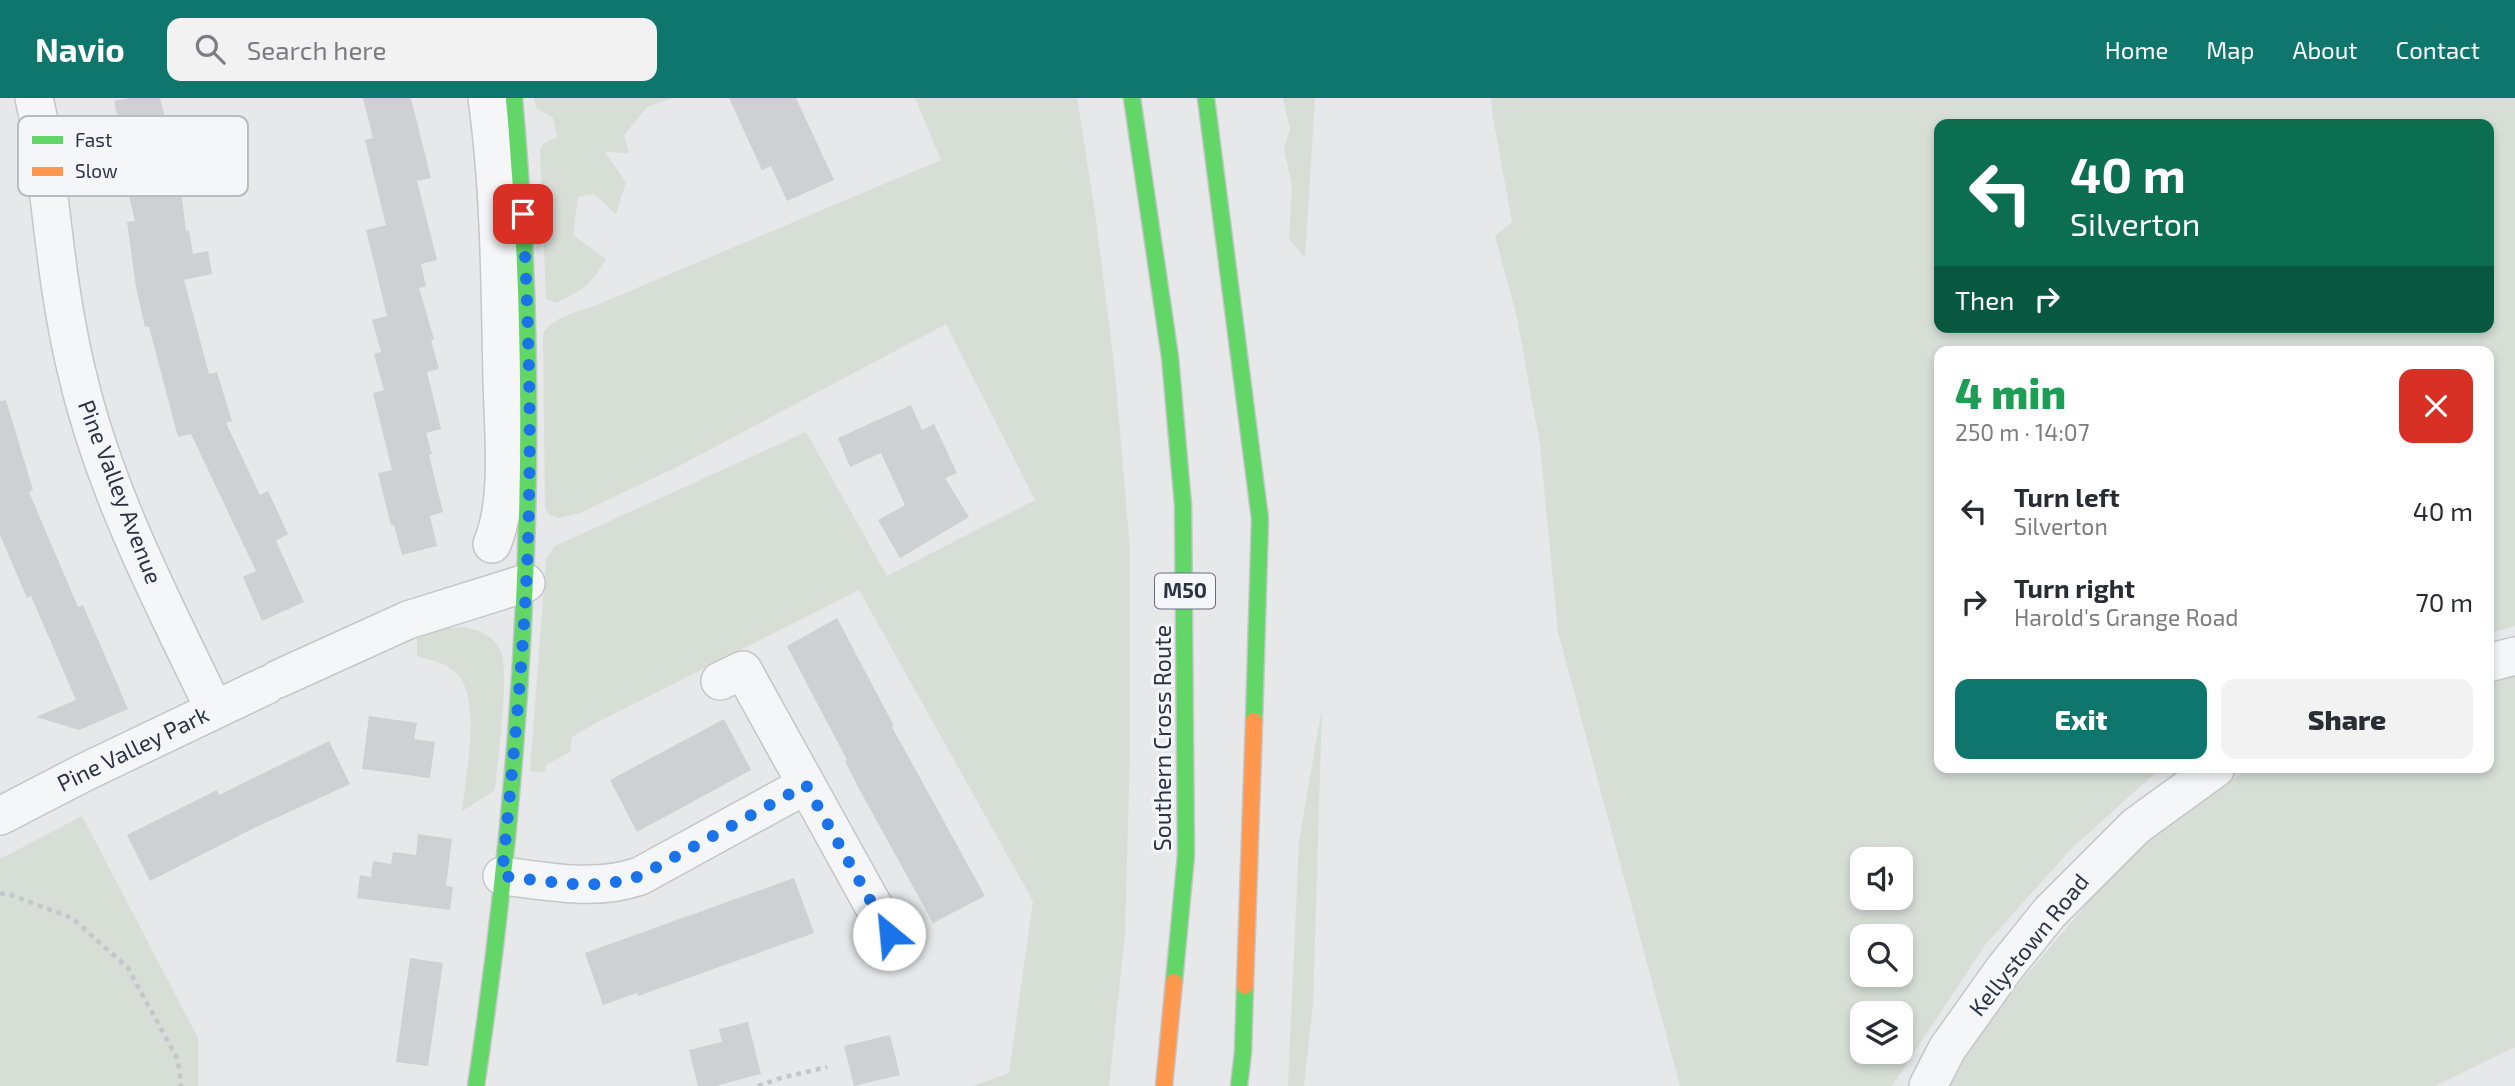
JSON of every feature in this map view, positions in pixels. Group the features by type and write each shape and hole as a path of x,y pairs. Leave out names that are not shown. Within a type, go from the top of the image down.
{"main road":[{"name":"Southern Cross Route","path":"1132,98 1170,357 1183,505 1186,855 1164,1086"},
{"path":"1206,98 1260,519 1243,1052 1239,1086"},
{"path":"476,1086 502,876 526,583 516,450"}],"street":[{"name":"Pine Valley Avenue","path":"34,98 38,116"},
{"path":"492,544 499,529 516,450 513,282 501,104"},
{"name":"Pine Valley Avenue","path":"50,196 68,335 94,434 139,550 214,709"},
{"name":"Pine Valley Park","path":"0,816 214,709 408,620 526,583"},
{"path":"2494,661 2515,656"},
{"path":"720,681 743,670 889,934"},
{"name":"Kellystown Road","path":"1928,1086 1947,1049 2004,969 2050,912 2136,827 2209,773"},
{"path":"502,876 590,886 623,882 640,876 806,785"}],"path":[{"path":"0,894 6,893 72,918 128,968 178,1060 181,1086"},
{"path":"758,1086 781,1077 828,1067"}],"shaded area":[{"path":"534,98 672,98 647,107 624,135 629,154 604,151 626,182 616,214 594,194 578,197 573,235 606,259 585,286 555,303 546,299 540,149 543,144 557,137 553,118 536,108"},
{"path":"915,98 1077,98 1095,212 1115,373 1130,550 1130,750 1125,934 1109,1086 973,1086 1009,1073 1033,901 859,590 594,724 572,737 570,752 546,765 545,772 530,771 546,560 555,546 806,432 887,576 1035,500 946,324 679,466 580,513 558,518 550,515 545,508 543,334 548,328 566,316 941,160"},
{"path":"1283,98 1315,98 1305,258 1289,239 1292,187 1284,148 1290,129"},
{"path":"1491,98 2515,98 2515,626 2494,632 2494,346 1934,346 1934,773 2155,773 2072,848 1985,945 1913,1054 1913,1001 1850,1001 1850,1064 1907,1064 1892,1086 1680,1086 1558,632 1540,445 1517,318 1495,236 1512,222"},
{"path":"462,627 480,632 494,641 501,652 504,679 495,790 462,811 469,759 469,700 456,673 438,662 417,656 417,635 436,629"},
{"path":"2515,671 2515,1047 2435,1086 1950,1086 1981,1029 2095,894 2166,825 2243,773 2494,773 2494,678"},
{"path":"1322,708 1313,1005 1304,1086 1288,1086 1299,842"},
{"path":"82,816 198,1038 198,1086 0,1086 0,859"}],"building":[{"path":"160,98 165,116 117,116 114,101"},
{"path":"363,98 411,98 431,178 417,181 437,260 421,264 426,286 419,288 434,339 431,340 439,369 427,372 441,429 426,433 443,512 430,516 437,546 402,555 394,525 391,525 378,473 392,470 373,393 384,390 374,354 381,352 372,320 387,316 366,230 386,225 365,140 373,138"},
{"path":"729,98 796,98 834,180 787,201 771,166 762,170"},
{"path":"129,196 182,196 186,231 189,230 193,254 208,251 212,274 184,280 209,374 217,372 232,421 226,423 260,495 268,491 288,534 276,541 304,602 262,621 243,577 256,571 191,434 178,437 149,327 145,327 136,287 127,222 135,221"},
{"path":"6,400 33,490 29,492 78,607 83,605 128,709 79,730 36,717 76,700 31,596 27,598 0,535 0,401"},
{"path":"911,405 922,430 934,424 957,473 945,478 969,517 900,558 878,520 905,505 881,453 850,467 838,438"},
{"path":"837,618 894,726 892,727 985,896 933,923 858,787 845,761 847,760 787,646"},
{"path":"369,716 417,723 414,739 435,742 430,778 362,769"},
{"path":"724,719 751,770 637,832 610,780"},
{"path":"329,741 350,784 254,828 150,881 127,835 217,790 219,795"},
{"path":"418,834 452,839 446,886 453,887 450,910 357,898 360,875 371,877 373,861 391,864 393,852 416,855"},
{"path":"794,878 814,933 638,996 637,993 603,1005 585,953"},
{"path":"410,958 443,963 428,1066 396,1062"},
{"path":"748,1022 761,1074 715,1086 698,1086 689,1050 722,1042 719,1029"},
{"path":"890,1035 900,1075 854,1086 844,1046"}],"traffic: fast":[{"path":"476,1086 507,840 525,593 528,346 514,98"},
{"path":"1132,98 1170,357 1183,505 1186,855 1174,982"},
{"path":"1206,98 1260,519 1254,721"},
{"path":"1239,1086 1245,986"}],"traffic: slow":[{"path":"1245,986 1254,721"},
{"path":"1164,1086 1174,982"}],"route":[{"path":"523,214 528,326 529,501 526,583 502,876 590,886 623,882 640,876 806,785 889,934"}]}
